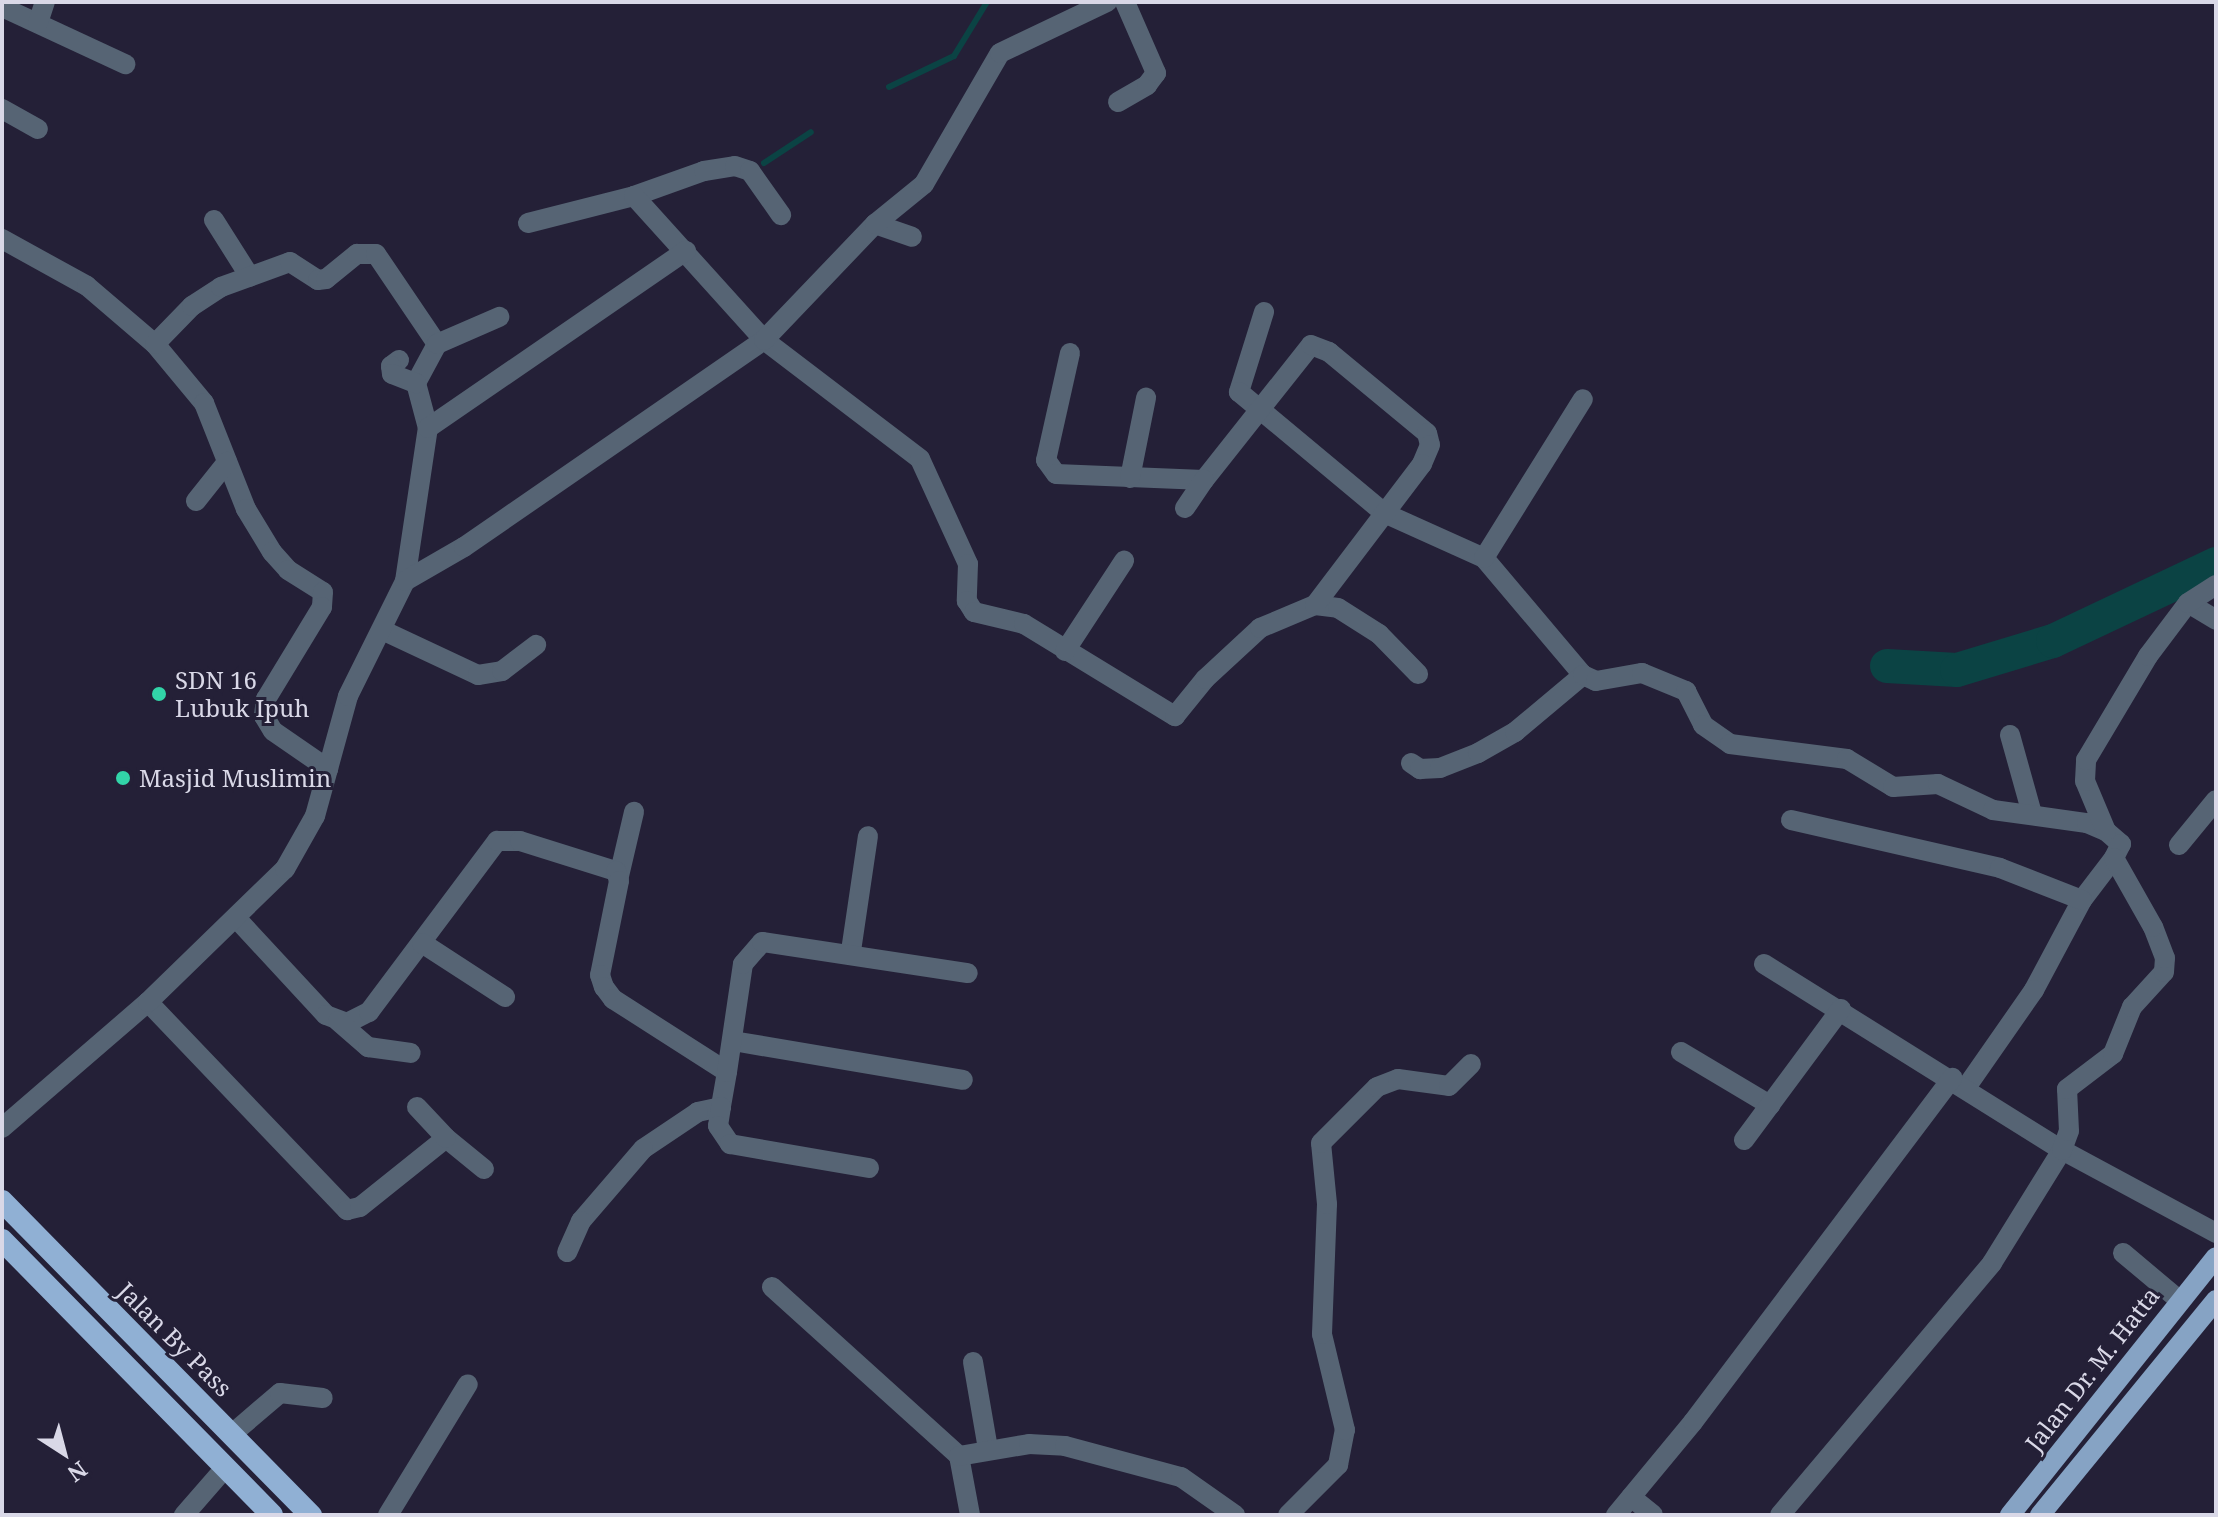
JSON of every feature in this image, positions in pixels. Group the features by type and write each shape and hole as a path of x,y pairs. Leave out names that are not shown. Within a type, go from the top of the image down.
{"highway":[{"name":"Jalan By Pass","path":"2,1201 311,1515"},
{"path":"2,1240 272,1515"}],"main road":[{"name":"Jalan Dr. M. Hatta","path":"2010,1515 2216,1257"},
{"name":"Jalan Dr. M. Hatta","path":"2040,1515 2216,1300"}],"street":[{"path":"38,23 45,2"},
{"path":"405,581 464,547 764,340 875,224 909,198 936,168 957,122 982,90 1000,53 1107,2"},
{"path":"1118,102 1147,85 1156,73 1125,2"},
{"path":"2,7 125,64"},
{"path":"2,109 38,129"},
{"path":"528,223 735,166 750,171 781,215"},
{"path":"634,196 764,340 920,459 968,564 967,601 974,612 1024,624 1177,716 1205,679 1260,628 1315,605 1338,608 1379,634 1418,674"},
{"path":"214,220 250,277"},
{"path":"875,224 912,237"},
{"path":"2,239 87,286 155,344 204,403 227,462 272,552 288,570 323,592 322,607 266,699 264,716 273,731 328,769"},
{"path":"428,428 686,251"},
{"path":"155,344 208,293 295,261 318,280 326,279 357,254 376,254 437,344"},
{"path":"1264,312 1238,390 1384,513 1484,558 1583,675 1596,681 1642,673 1670,680 1696,702 1707,729 1730,744 1835,756 1866,766 1893,787 1938,784 1993,810 2032,814 2106,831"},
{"path":"2,1128 148,1002 237,919 299,847 315,816 348,696 405,581 428,428 416,383 437,344 499,317"},
{"path":"1185,508 1311,345 1329,352 1427,433 1429,451 1315,605"},
{"path":"1070,353 1047,465 1056,474 1204,480"},
{"path":"399,360 391,366 392,374 416,383"},
{"path":"1130,478 1146,398"},
{"path":"1484,558 1583,399"},
{"path":"196,501 227,462"},
{"path":"1065,651 1124,561"},
{"path":"1616,1515 2034,990 2082,900 2121,844 2106,831 2085,781 2086,760 2110,714 2188,603 2216,585"},
{"path":"2188,603 2216,620"},
{"path":"382,630 478,675 502,671 536,645"},
{"path":"1411,763 1420,769 1440,768 1478,753 1515,732 1583,675"},
{"path":"2010,735 2032,814"},
{"path":"2179,845 2216,800"},
{"path":"634,812 600,975 604,987 613,999 727,1072"},
{"path":"1791,820 2000,868 2082,900"},
{"path":"851,951 868,836"},
{"path":"338,1021 369,1012 497,841 520,841 609,866 619,876"},
{"path":"1780,1515 1992,1263 2062,1150 2069,1131 2067,1089 2113,1054 2132,1007 2166,967 2153,927 2114,858"},
{"path":"237,919 326,1015 338,1021 368,1047 411,1053"},
{"path":"869,1168 730,1144 718,1126 743,964 753,947 772,941 851,951 968,973"},
{"path":"422,943 505,997"},
{"path":"1764,964 1960,1082 2062,1150 2216,1233"},
{"path":"148,1002 347,1210 360,1207 446,1138"},
{"path":"1744,1140 1841,1009"},
{"path":"733,1041 963,1080"},
{"path":"1681,1052 1770,1105"},
{"path":"1302,1511 1338,1465 1345,1430 1322,1334 1327,1204 1321,1143 1364,1095 1387,1082 1449,1086 1471,1064"},
{"path":"417,1107 446,1138 484,1169"},
{"path":"567,1252 581,1221 643,1149 698,1112 721,1107"},
{"path":"2123,1253 2179,1300"},
{"path":"772,1287 959,1456 970,1515"},
{"path":"973,1362 988,1449"},
{"path":"388,1515 468,1384"},
{"path":"232,1434 280,1393 323,1398"},
{"path":"959,1456 988,1449 1065,1446 1181,1477 1235,1515"},
{"path":"186,1514 225,1468"},
{"path":"1631,1497 1653,1515"}],"waterway":[{"path":"889,87 954,56 987,2"},
{"path":"764,163 811,132"},
{"path":"1887,666 1957,670 2053,641 2216,564"}],"place":[{"name":"SDN 16 Lubuk Ipuh","path":"159,694"},
{"name":"Masjid Muslimin","path":"123,778"}]}
